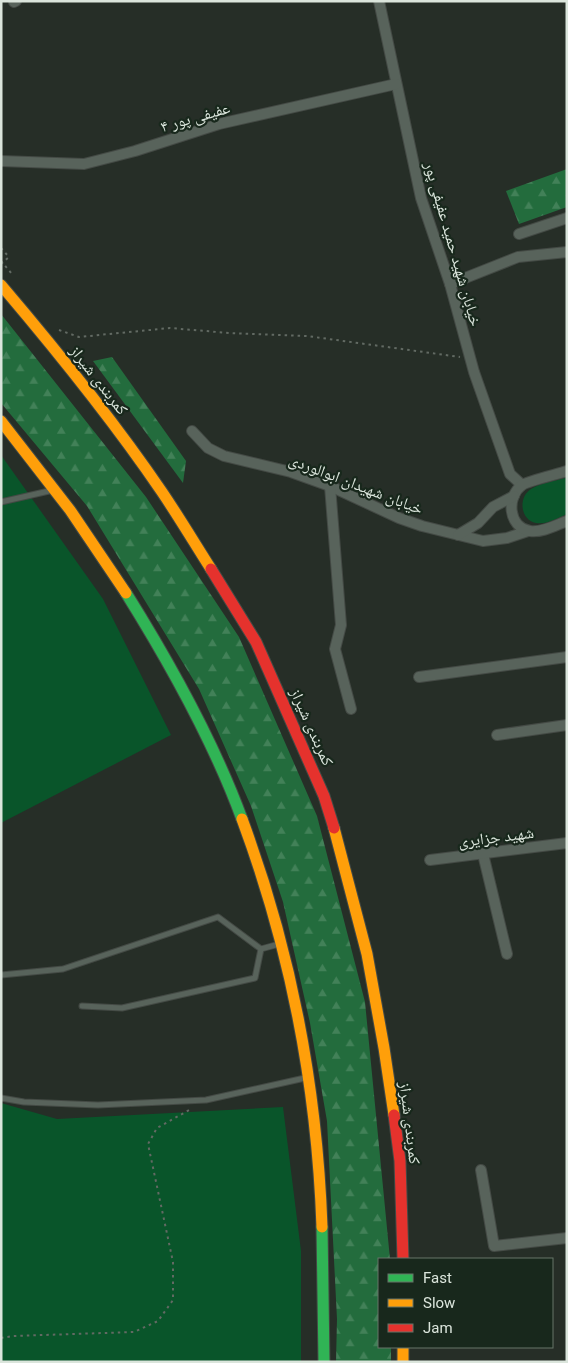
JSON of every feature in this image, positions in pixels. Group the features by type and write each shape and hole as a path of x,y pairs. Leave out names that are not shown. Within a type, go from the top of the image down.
{"highway":[{"name":"کمربندی شیراز","path":"1,285 61,356 115,426 163,494 256,642 316,778 336,833 367,954 384,1048 400,1161 404,1258"},
{"path":"1,421 55,490 107,563 178,680 225,774 266,884 282,943 309,1077 320,1172 324,1362"},
{"path":"403,1348 403,1362"}],"street":[{"name":"خیابان شهید حمید عفیفی پور","path":"379,1 421,198 450,284 470,358 510,474 522,485"},
{"name":"عفیفی پور ۴","path":"1,161 84,164 135,151 219,124 396,84"},
{"path":"519,234 567,218"},
{"path":"450,284 518,257 567,252"},
{"name":"خیابان شهیدان ابوالوردی","path":"192,431 208,448 224,456 291,472 330,486 399,518 422,526 482,541 507,538 528,531 541,531 566,522"},
{"path":"528,531 516,523 510,510 514,496 522,485 567,471"},
{"path":"330,486 341,625 335,649 351,709"},
{"path":"458,535 478,523 493,507 514,496"},
{"path":"419,677 567,657"},
{"path":"497,735 567,725"},
{"name":"شهید جزایری","path":"430,860 567,843"},
{"path":"483,854 507,954"},
{"path":"481,1170 494,1246 567,1238"}],"lane":[{"path":"1,502 55,490"},
{"path":"1,975 62,969 218,917 261,949"},
{"path":"261,949 282,943"},
{"path":"82,1006 122,1008 256,978 261,949"},
{"path":"1,1098 24,1102 98,1105 206,1100 309,1077"}],"path":[{"path":"1,248 9,257 1,262 15,277"},
{"path":"59,330 80,337 170,328 308,336 470,358"},
{"path":"1,1338 134,1332 158,1321 173,1300 172,1262 148,1144 156,1128 206,1100"}],"green space":[{"path":"567,169 567,207 519,224 506,191"},
{"path":"1,314 146,497 239,637 317,816 365,1002 390,1258 378,1258 378,1348 391,1348 391,1362 336,1362 337,1319 327,1121 310,1023 283,902 251,806 199,689 87,506 1,403"},
{"path":"112,357 186,461 183,483 93,361"},
{"path":"1,455 103,599 171,735 1,823"},
{"path":"567,478 567,514 544,523 536,523 527,518 524,513 523,502 527,493 539,485"},
{"path":"1,1103 57,1119 283,1107 301,1251 301,1362 1,1362"}],"traffic: fast":[{"path":"126,593 190,703 218,760 242,819"},
{"path":"322,1227 324,1362"}],"traffic: slow":[{"path":"1,285 105,413 168,501 211,569"},
{"path":"1,421 70,510 126,593"},
{"path":"242,819 259,869 288,969 307,1071 314,1122 322,1227"},
{"path":"334,828 367,954 394,1115"},
{"path":"403,1348 403,1362"}],"traffic: jam":[{"path":"211,569 256,642 324,796 334,828"},
{"path":"394,1115 400,1161 403,1258"}]}
